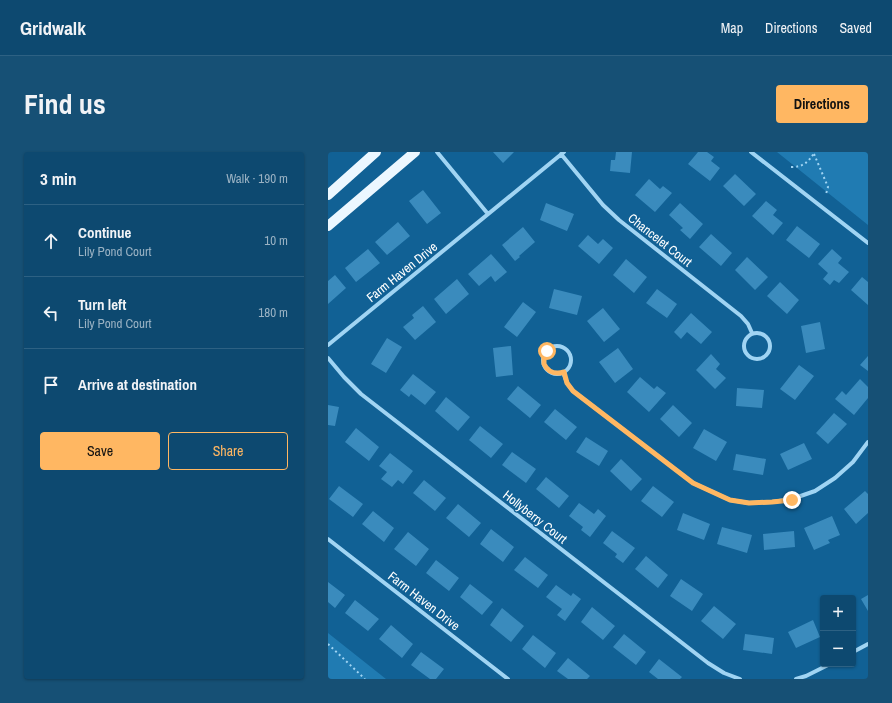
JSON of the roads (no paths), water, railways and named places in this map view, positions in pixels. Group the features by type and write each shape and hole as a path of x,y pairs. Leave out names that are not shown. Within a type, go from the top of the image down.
{"main road":[{"path":"328,195 376,152"},
{"path":"328,226 415,152"}],"street":[{"path":"436,152 488,214"},
{"path":"751,152 868,243"},
{"name":"Farm Haven Drive","path":"328,345 563,153"},
{"name":"Chancelet Court","path":"563,153 603,204 619,220 741,316 748,324 752,334"},
{"path":"752,334 763,334 770,342 769,352 762,359 756,360 751,358 747,356 744,351 745,340 752,334"},
{"path":"555,346 564,348 570,356 570,365 564,372 550,372 544,364 544,355 555,346"},
{"name":"Hollyberry Court","path":"328,358 361,394 708,663 724,673 740,679"},
{"path":"564,372 567,383 573,391 693,483 730,500 749,503 792,500 814,491 835,478 853,462 868,442"},
{"name":"Farm Haven Drive","path":"328,540 508,679"},
{"path":"856,650 868,644"},
{"path":"796,679 824,667"}]}
